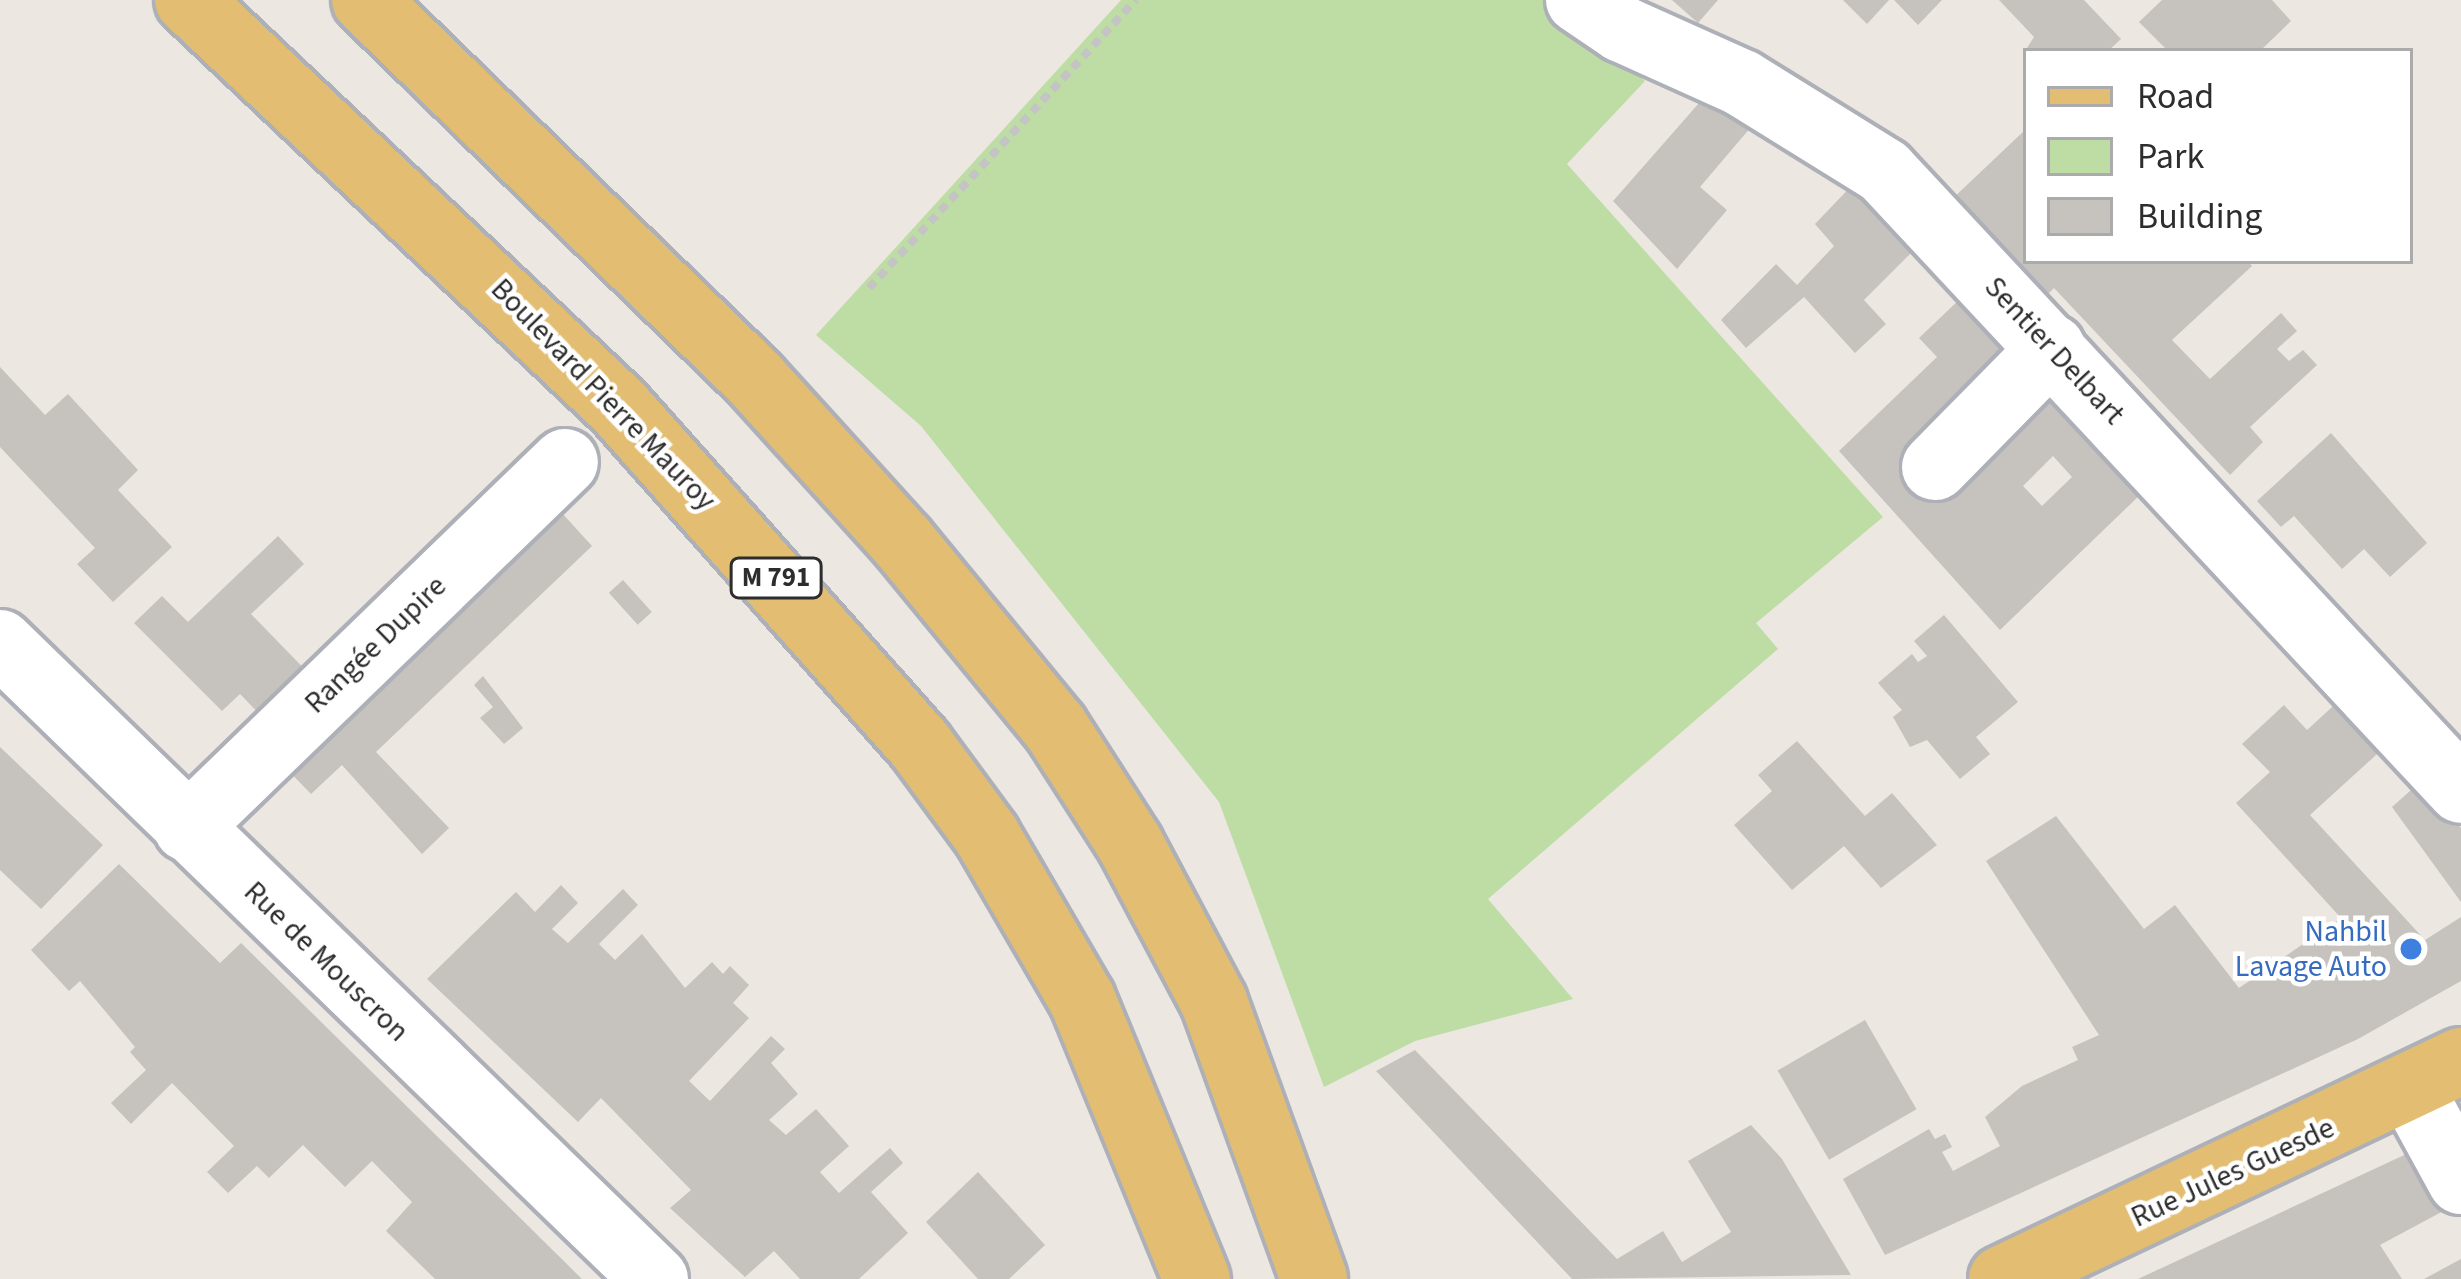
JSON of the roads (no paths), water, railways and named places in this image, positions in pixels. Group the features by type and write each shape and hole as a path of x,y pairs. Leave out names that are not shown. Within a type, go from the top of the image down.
{"main road":[{"name":"Boulevard Pierre Mauroy","path":"188,0 605,393 920,745 999,855 1082,999 1196,1279"},
{"path":"365,0 800,426 1054,727 1130,844 1214,1002 1314,1279"},
{"name":"Rue Jules Guesde","path":"2002,1279 2436,1074"}],"street":[{"name":"Sentier Delbart","path":"1579,0 1622,28 1742,82 1884,171 2461,790"},
{"path":"1935,466 2052,348"},
{"name":"Rangée Dupire","path":"187,828 565,461"},
{"name":"Rue de Mouscron","path":"0,644 655,1279"},
{"path":"2436,1074 2461,1181"}],"place":[{"name":"Nahbil Lavage Auto","path":"2411,949"}]}
